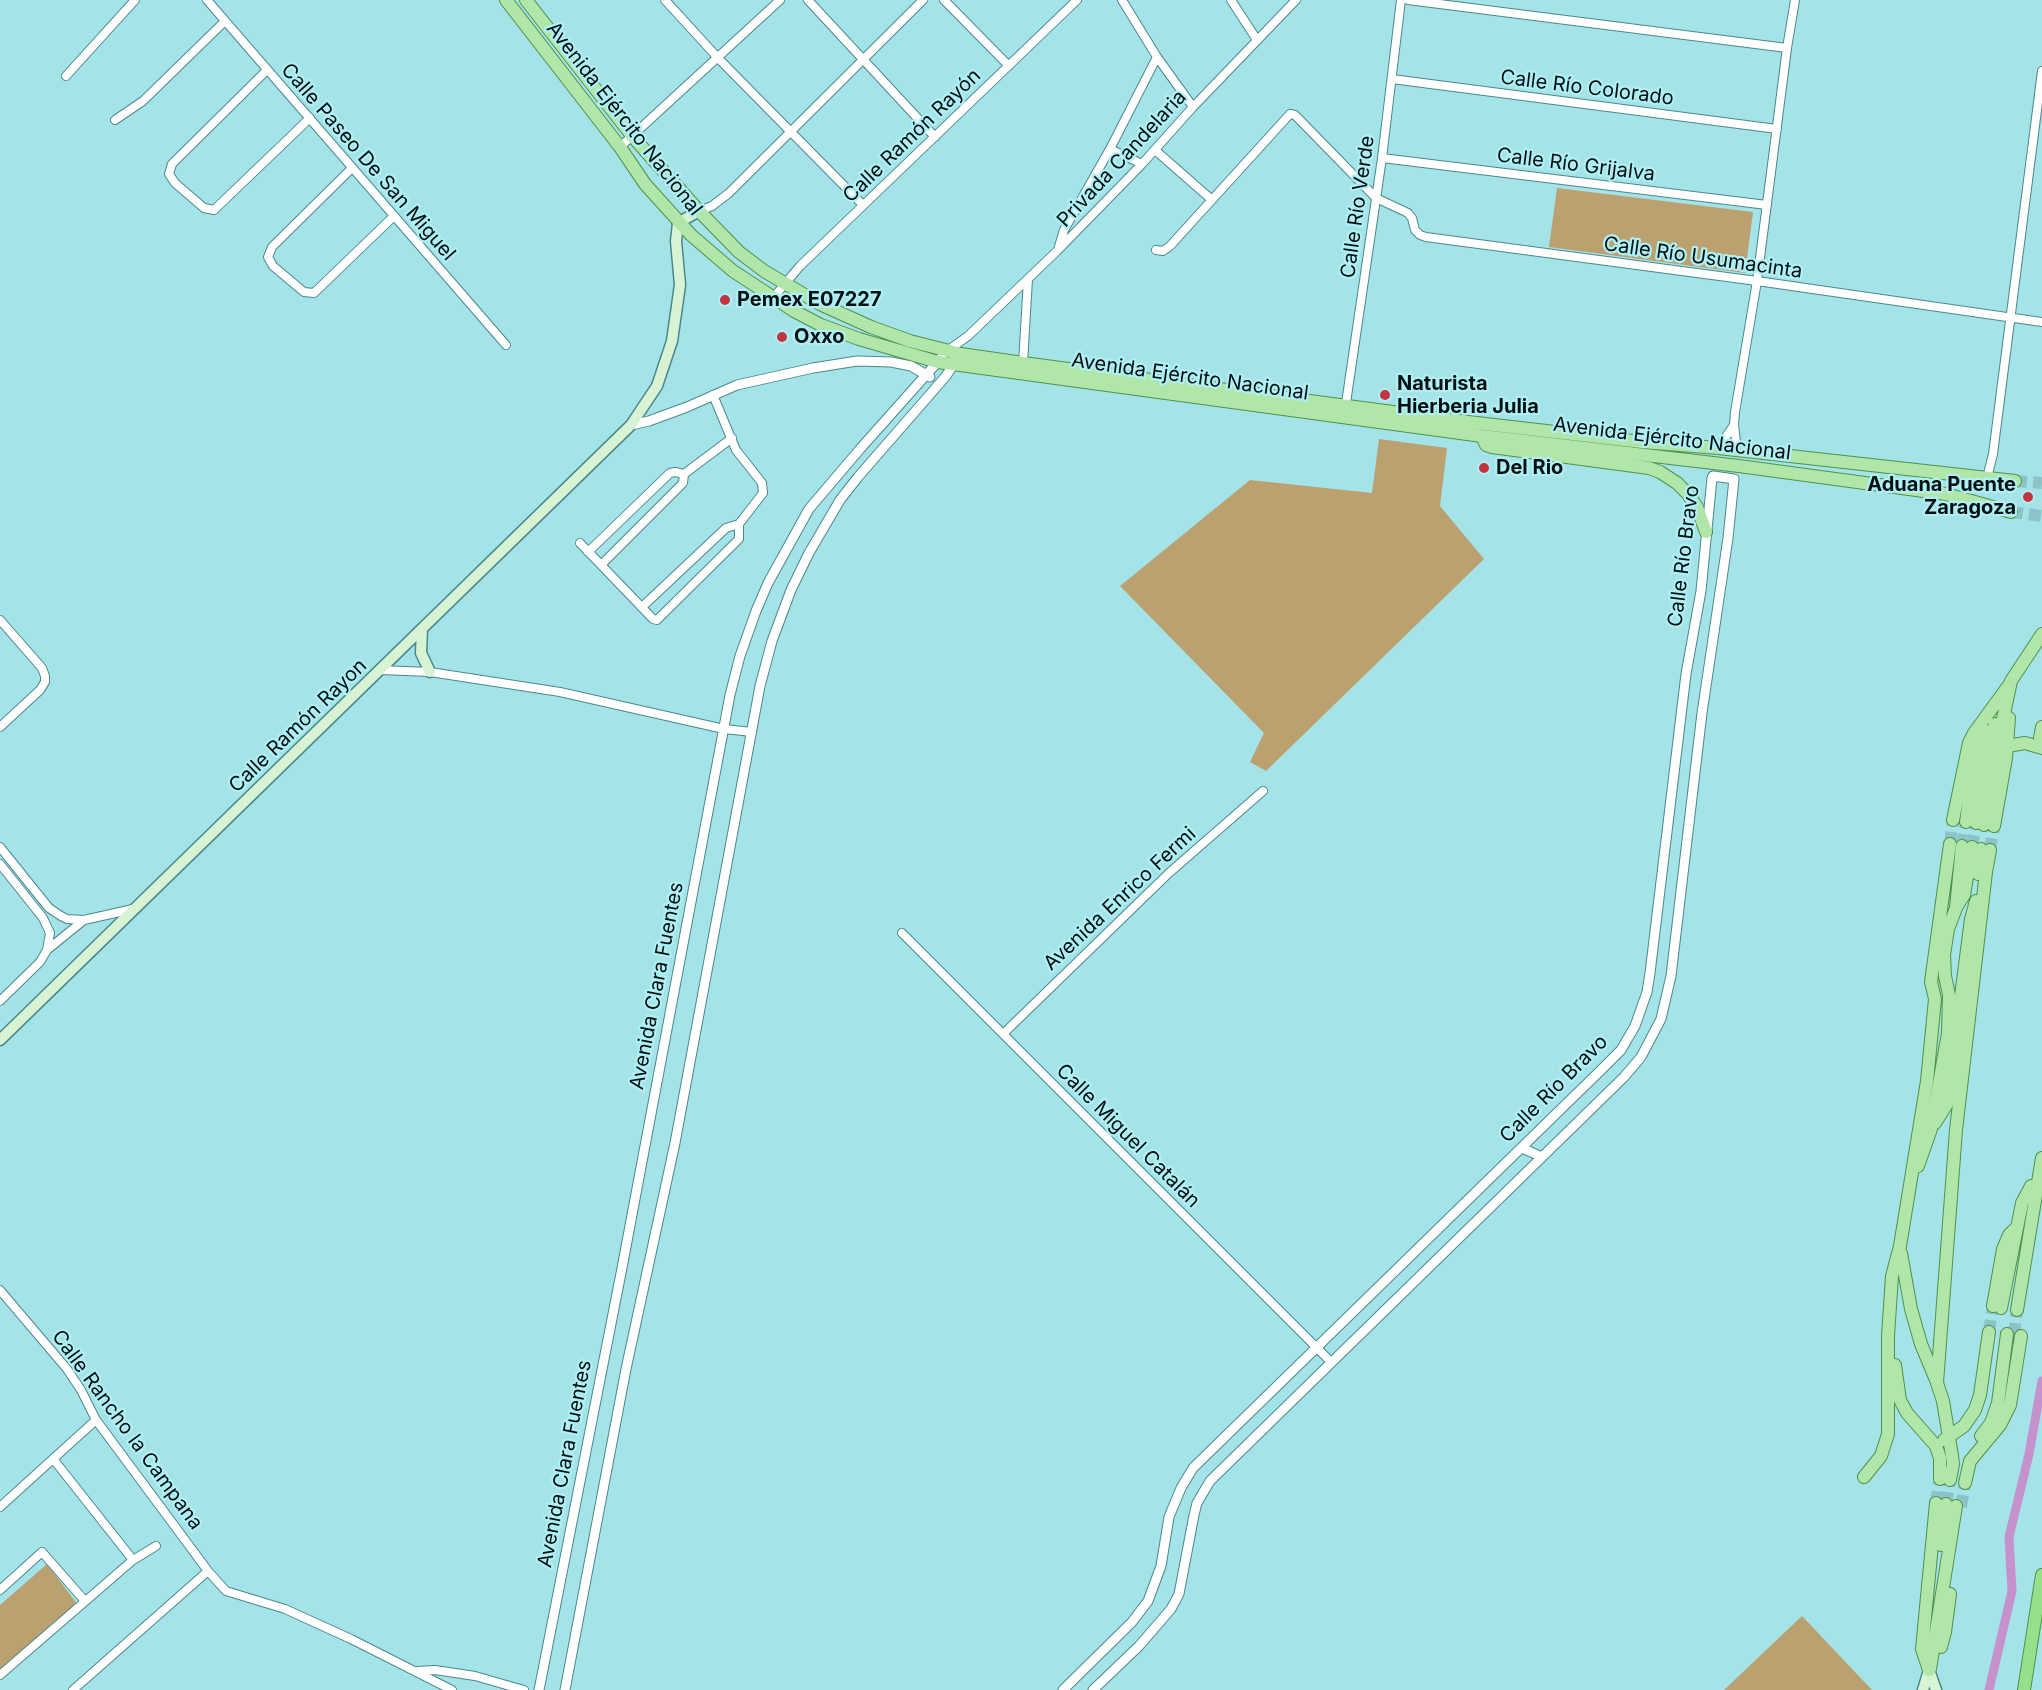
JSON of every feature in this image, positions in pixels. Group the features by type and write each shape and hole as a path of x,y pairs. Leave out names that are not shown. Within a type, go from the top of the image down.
{"highway":[{"path":"2024,1690 2042,1575"}],"main road":[{"name":"Avenida Ejército Nacional","path":"506,0 620,147 645,184 678,223 725,264 773,298 794,311 844,334 954,365 1345,412 1718,448 2015,481"},
{"name":"Avenida Ejército Nacional","path":"526,0 633,136 699,211 740,252 764,271 820,304 871,327 961,354 1345,412 1482,436 1739,466 1946,494 2011,512"},
{"path":"678,223 699,211"},
{"name":"Calle Ramón Rayon","path":"0,1040 631,425 657,386 672,341 680,285 676,241 678,223"},
{"path":"1482,436 1486,445 1492,447 1649,468 1660,472 1687,493 1697,507 1706,532"},
{"path":"1616,453 1661,450 1730,456 1737,450"},
{"path":"422,629 421,653 430,672"},
{"path":"1975,823 1969,743 2042,634"},
{"path":"1975,823 2007,746 2011,681"},
{"path":"1975,823 1995,756 2011,681"},
{"path":"2007,746 2025,743 2042,747 2042,727"},
{"path":"1956,908 1964,895 1971,847"},
{"path":"1931,1129 1948,1033 1949,995 1944,955 1948,929 1956,908 1971,847"},
{"path":"1911,1179 1931,1129 1947,1104 1974,911 1971,847"},
{"path":"1937,1383 1956,1130 1986,872 1971,847"},
{"path":"1864,1477 1881,1456 1888,1434 1888,1336 1892,1276 1896,1265 1927,1081 1935,999 1931,982 1971,847"},
{"path":"1964,895 1974,911"},
{"path":"1947,1104 1956,1130"},
{"path":"2009,1309 2003,1249 2009,1235 2018,1226 2022,1203 2042,1161"},
{"path":"2009,1309 2042,1161"},
{"path":"2009,1309 2031,1186"},
{"path":"2009,1309 2042,1209"},
{"path":"1899,1246 1911,1309 1921,1344 1943,1401 1954,1481"},
{"path":"1896,1265 1893,1344 1900,1400 1907,1413 1936,1446 1940,1458 1954,1481"},
{"path":"1936,1446 1964,1426 1975,1410 2005,1334"},
{"path":"1954,1481 1965,1456 1995,1424 2005,1334"},
{"path":"1995,1424 1988,1400 2005,1334"},
{"path":"1995,1424 2005,1334"},
{"path":"1923,1690 1929,1664 1950,1505 1922,1649 1929,1664 1936,1690"}],"street":[{"path":"66,76 135,0"},
{"name":"Calle Paseo De San Miguel","path":"207,0 506,345"},
{"path":"665,0 718,58 863,205"},
{"path":"620,147 780,0"},
{"path":"808,0 934,137"},
{"path":"699,211 712,206 729,193 923,0"},
{"path":"944,0 1009,66"},
{"name":"Calle Ramón Rayón","path":"773,298 784,283 863,205 1077,0"},
{"path":"1122,0 1157,57 1193,107"},
{"path":"1231,0 1257,40"},
{"name":"Calle Río Verde","path":"1345,412 1382,158 1401,0"},
{"path":"1408,0 1787,48"},
{"path":"1737,450 1734,425 1757,281 1795,0"},
{"name":"Privada Candelaria","path":"947,351 968,336 1057,251 1142,164 1292,1"},
{"path":"115,120 143,101 225,21"},
{"path":"1057,251 1064,230 1110,149 1157,57"},
{"path":"267,70 172,164 169,174 175,183 204,208 214,210 310,118"},
{"path":"1987,478 1993,454 2042,71"},
{"name":"Calle Río Colorado","path":"1392,79 1777,129"},
{"path":"1156,250 1163,251 1170,246 1290,114 1295,115 1376,198"},
{"path":"1110,149 1142,164"},
{"path":"1155,150 1212,200"},
{"name":"Calle Río Grijalva","path":"1382,158 1767,205"},
{"path":"352,168 272,247 268,257 273,266 304,292 314,293 394,216"},
{"name":"Calle Río Usumacinta","path":"1376,198 1408,213 1420,235 1433,239 1757,281 2042,322"},
{"path":"1023,363 1028,279"},
{"name":"Privada Candelaria","path":"961,354 968,336"},
{"name":"Avenida Clara Fuentes","path":"539,1690 740,656 756,611 809,509 947,351"},
{"path":"566,1690 626,1369 675,1143 760,686 772,641 808,553 840,500 939,384 961,354"},
{"path":"631,425 649,421 737,385 857,361 902,363 920,369 939,384"},
{"path":"580,543 653,619 658,619 739,538 739,525 763,493 764,487 736,450 713,395"},
{"path":"1718,448 1734,425"},
{"path":"601,565 683,483 684,474 732,438"},
{"path":"588,552 670,473 684,474"},
{"name":"Calle Río Bravo","path":"1063,1690 1132,1622 1148,1601 1161,1566 1169,1517 1181,1488 1193,1468 1621,1050 1635,1026 1642,1008 1650,973 1682,709 1701,591 1712,478 1713,476 1734,479 1728,538 1702,713 1671,976 1661,1019 1641,1057 1631,1070 1210,1481 1197,1503 1179,1594 1171,1609 1139,1646 1093,1690"},
{"path":"642,607 726,528 739,525"},
{"path":"0,727 40,690 45,682 42,668 1,623"},
{"path":"1693,633 1713,635"},
{"path":"380,670 430,672 560,692 724,729 752,732"},
{"path":"1682,709 1702,713"},
{"name":"Avenida Enrico Fermi","path":"1003,1034 1169,873 1263,791"},
{"path":"0,847 49,908 67,919 84,920 138,908"},
{"path":"0,864 47,925 50,933 47,950 40,962 0,1001"},
{"path":"47,950 84,920"},
{"name":"Calle Miguel Catalán","path":"902,933 1331,1362"},
{"path":"1522,1148 1542,1157"},
{"name":"Calle Rancho la Campana","path":"0,1290 67,1369 96,1419 208,1571 226,1591 285,1609 415,1671"},
{"path":"0,1507 54,1460 96,1419"},
{"path":"54,1460 133,1560"},
{"path":"0,1676 133,1560 156,1546"},
{"path":"0,1590 42,1552 85,1601"},
{"path":"73,1690 208,1571"},
{"path":"415,1671 435,1670 475,1676 524,1690"},
{"path":"415,1671 452,1690"}],"shaded area":[{"path":"1557,188 1753,212 1745,273 1549,247"},
{"path":"1379,439 1447,448 1440,506 1484,559 1266,771 1250,762 1264,733 1120,586 1250,480 1372,493"},
{"path":"47,1564 78,1605 0,1672 0,1605"},
{"path":"1802,1616 1872,1690 1724,1690"}],"waterway":[{"path":"1989,1690 2012,1591 2009,1537 2029,1454 2042,1381"}],"tunnel":[{"path":"2015,481 2042,483"},
{"path":"2011,512 2042,516"},
{"path":"1950,844 1953,820"},
{"path":"1962,846 1966,822"},
{"path":"1972,847 1976,823"},
{"path":"1990,850 1994,826"},
{"path":"1989,1332 1993,1306"},
{"path":"2014,1335 2017,1310"},
{"path":"1936,1503 1940,1479"},
{"path":"1946,1504 1950,1480"},
{"path":"1961,1507 1965,1483"}],"place":[{"name":"Pemex E07227","path":"725,300"},
{"name":"Oxxo","path":"782,337"},
{"name":"Naturista Hierberia Julia","path":"1385,395"},
{"name":"Del Rio","path":"1484,468"},
{"name":"Aduana Puente Zaragoza","path":"2028,497"}]}
